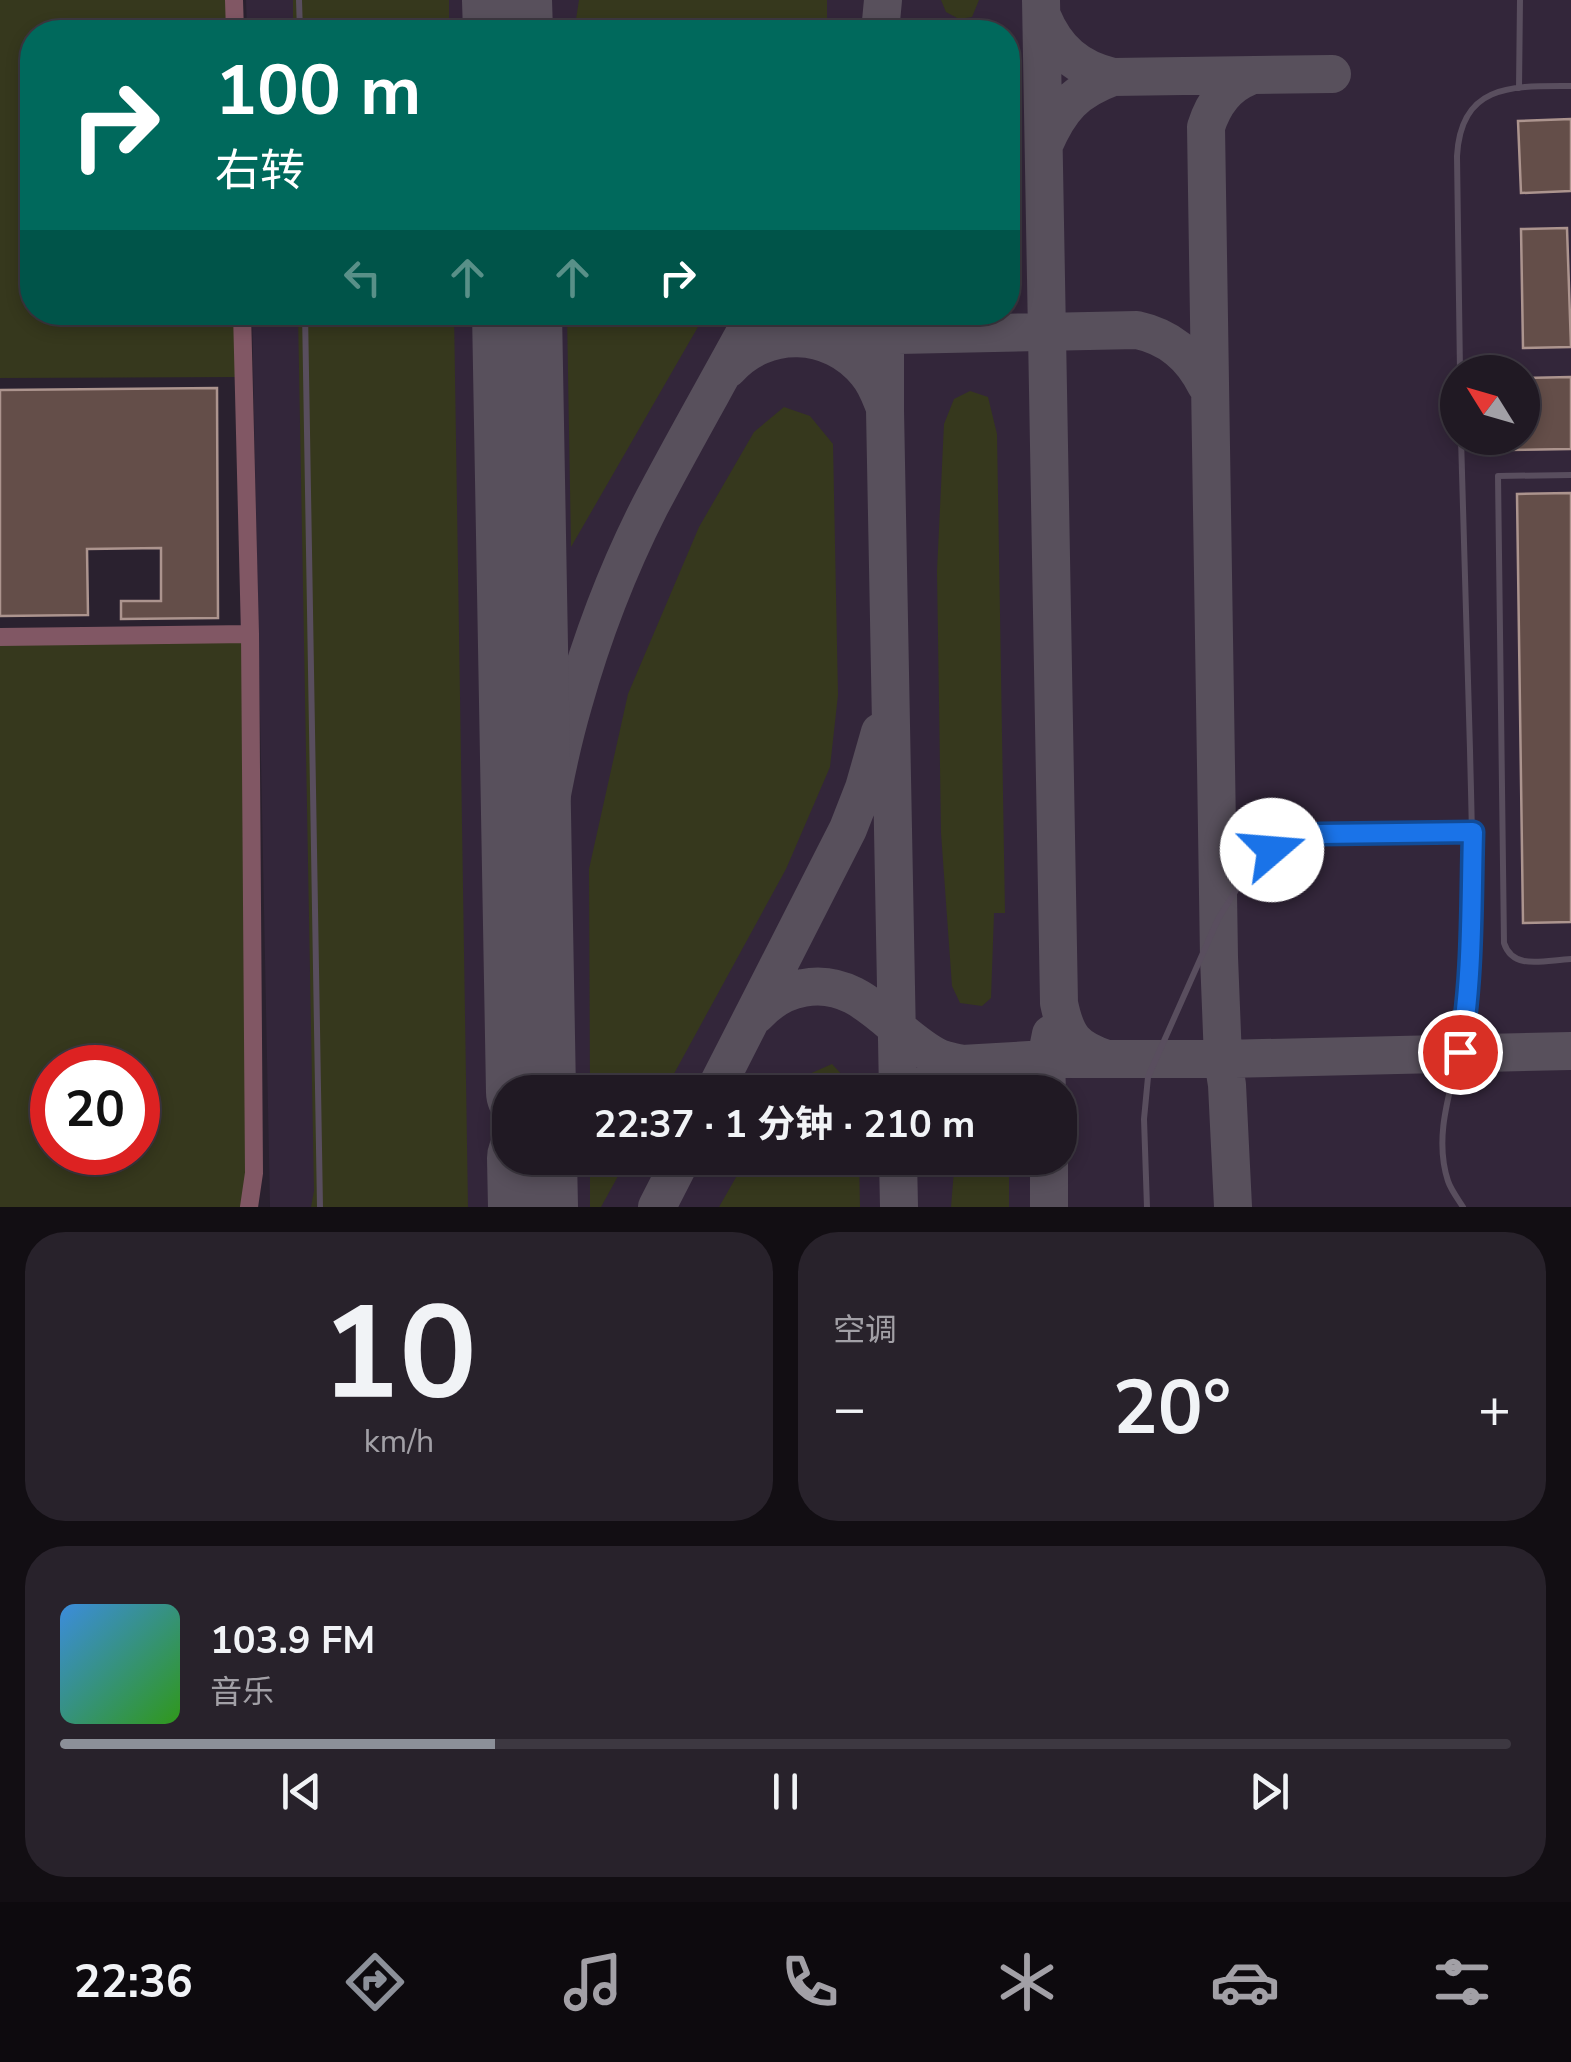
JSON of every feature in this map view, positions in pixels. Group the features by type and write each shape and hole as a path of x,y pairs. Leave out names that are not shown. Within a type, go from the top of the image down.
{"street":[{"path":"242,325 250,634 254,1172 249,1207"},
{"path":"0,637 250,634"}],"lane":[{"path":"1519,88 1520,0"},
{"path":"1460,355 1458,138 1462,124 1478,103 1495,92 1571,86"},
{"path":"305,325 320,1207"},
{"path":"1462,455 1473,832 1471,941 1466,1017 1449,1086 1441,1149 1449,1184 1463,1207"},
{"path":"1571,475 1498,476 1504,942 1508,954 1518,962 1571,959"},
{"path":"1147,1207 1144,1119 1148,1077 1218,918 1250,868 1272,850 1298,838 1320,834 1473,832"}],"shaded area":[{"path":"246,0 1571,0 1571,1207 270,1207 252,325 1020,325 1020,20 247,20"}],"green space":[{"path":"0,0 231,0 232,20 20,20 20,325 241,325 243,377 0,378"},
{"path":"293,0 449,0 449,20 293,20"},
{"path":"579,0 827,0 827,20 576,20"},
{"path":"941,0 979,0 972,17 959,19 946,12"},
{"path":"298,325 454,325 468,1207 311,1207 314,1191"},
{"path":"567,325 699,325 571,547"},
{"path":"970,391 988,397 997,434 1005,913 994,913 991,998 982,1006 960,1003 952,986 941,833 937,571 944,424 954,399"},
{"path":"784,407 810,416 833,444 838,695 830,767 786,869 673,1075 590,1075 589,869 628,694 699,527 754,432"},
{"path":"250,634 247,1207 0,1207 0,637"},
{"path":"832,1064 842,1075 807,1075"},
{"path":"590,1175 619,1175 601,1207 590,1207"},
{"path":"737,1175 859,1175 860,1207 719,1207"},
{"path":"954,1175 1009,1175 1009,1207 951,1207"}],"building":[{"path":"1571,119 1571,191 1521,193 1518,121"},
{"path":"1567,228 1571,347 1523,348 1521,229"},
{"path":"1571,377 1571,449 1540,449 1540,378"},
{"path":"217,388 218,618 121,619 121,601 161,601 161,548 87,549 88,615 0,616 0,390"},
{"path":"1571,493 1571,922 1523,923 1517,494"}],"taxiway":[{"path":"528,20 532,0"},
{"path":"881,20 883,0"},
{"path":"1041,0 1059,1003 1073,1040 1107,1059"},
{"path":"1042,16 1054,39 1070,56 1089,69 1113,77 1332,74"},
{"path":"1044,145 1070,102 1088,88 1113,77"},
{"path":"1233,1207 1219,957 1206,127 1221,97 1248,77"},
{"path":"528,959 557,768 597,629 650,506 749,325"},
{"path":"885,325 898,1075"},
{"path":"803,337 1137,330 1178,349 1206,385"},
{"path":"728,369 743,355 779,340 817,341 852,358 873,381 885,408"},
{"path":"723,1075 848,829 880,732"},
{"path":"756,1015 777,997 796,989 824,987 843,991 876,1010 922,1048 962,1064"},
{"path":"1046,1075 1051,1034"},
{"path":"938,1075 962,1064 1046,1059 1571,1051"},
{"path":"657,1207 673,1175"},
{"path":"898,1175 899,1207"},
{"path":"1049,1175 1049,1207"}],"runway":[{"path":"507,0 508,20"},
{"path":"517,325 531,1075"},
{"path":"532,1175 533,1207"}],"route":[{"path":"1272,850 1298,838 1320,834 1473,832 1471,941 1460,1052"}]}
